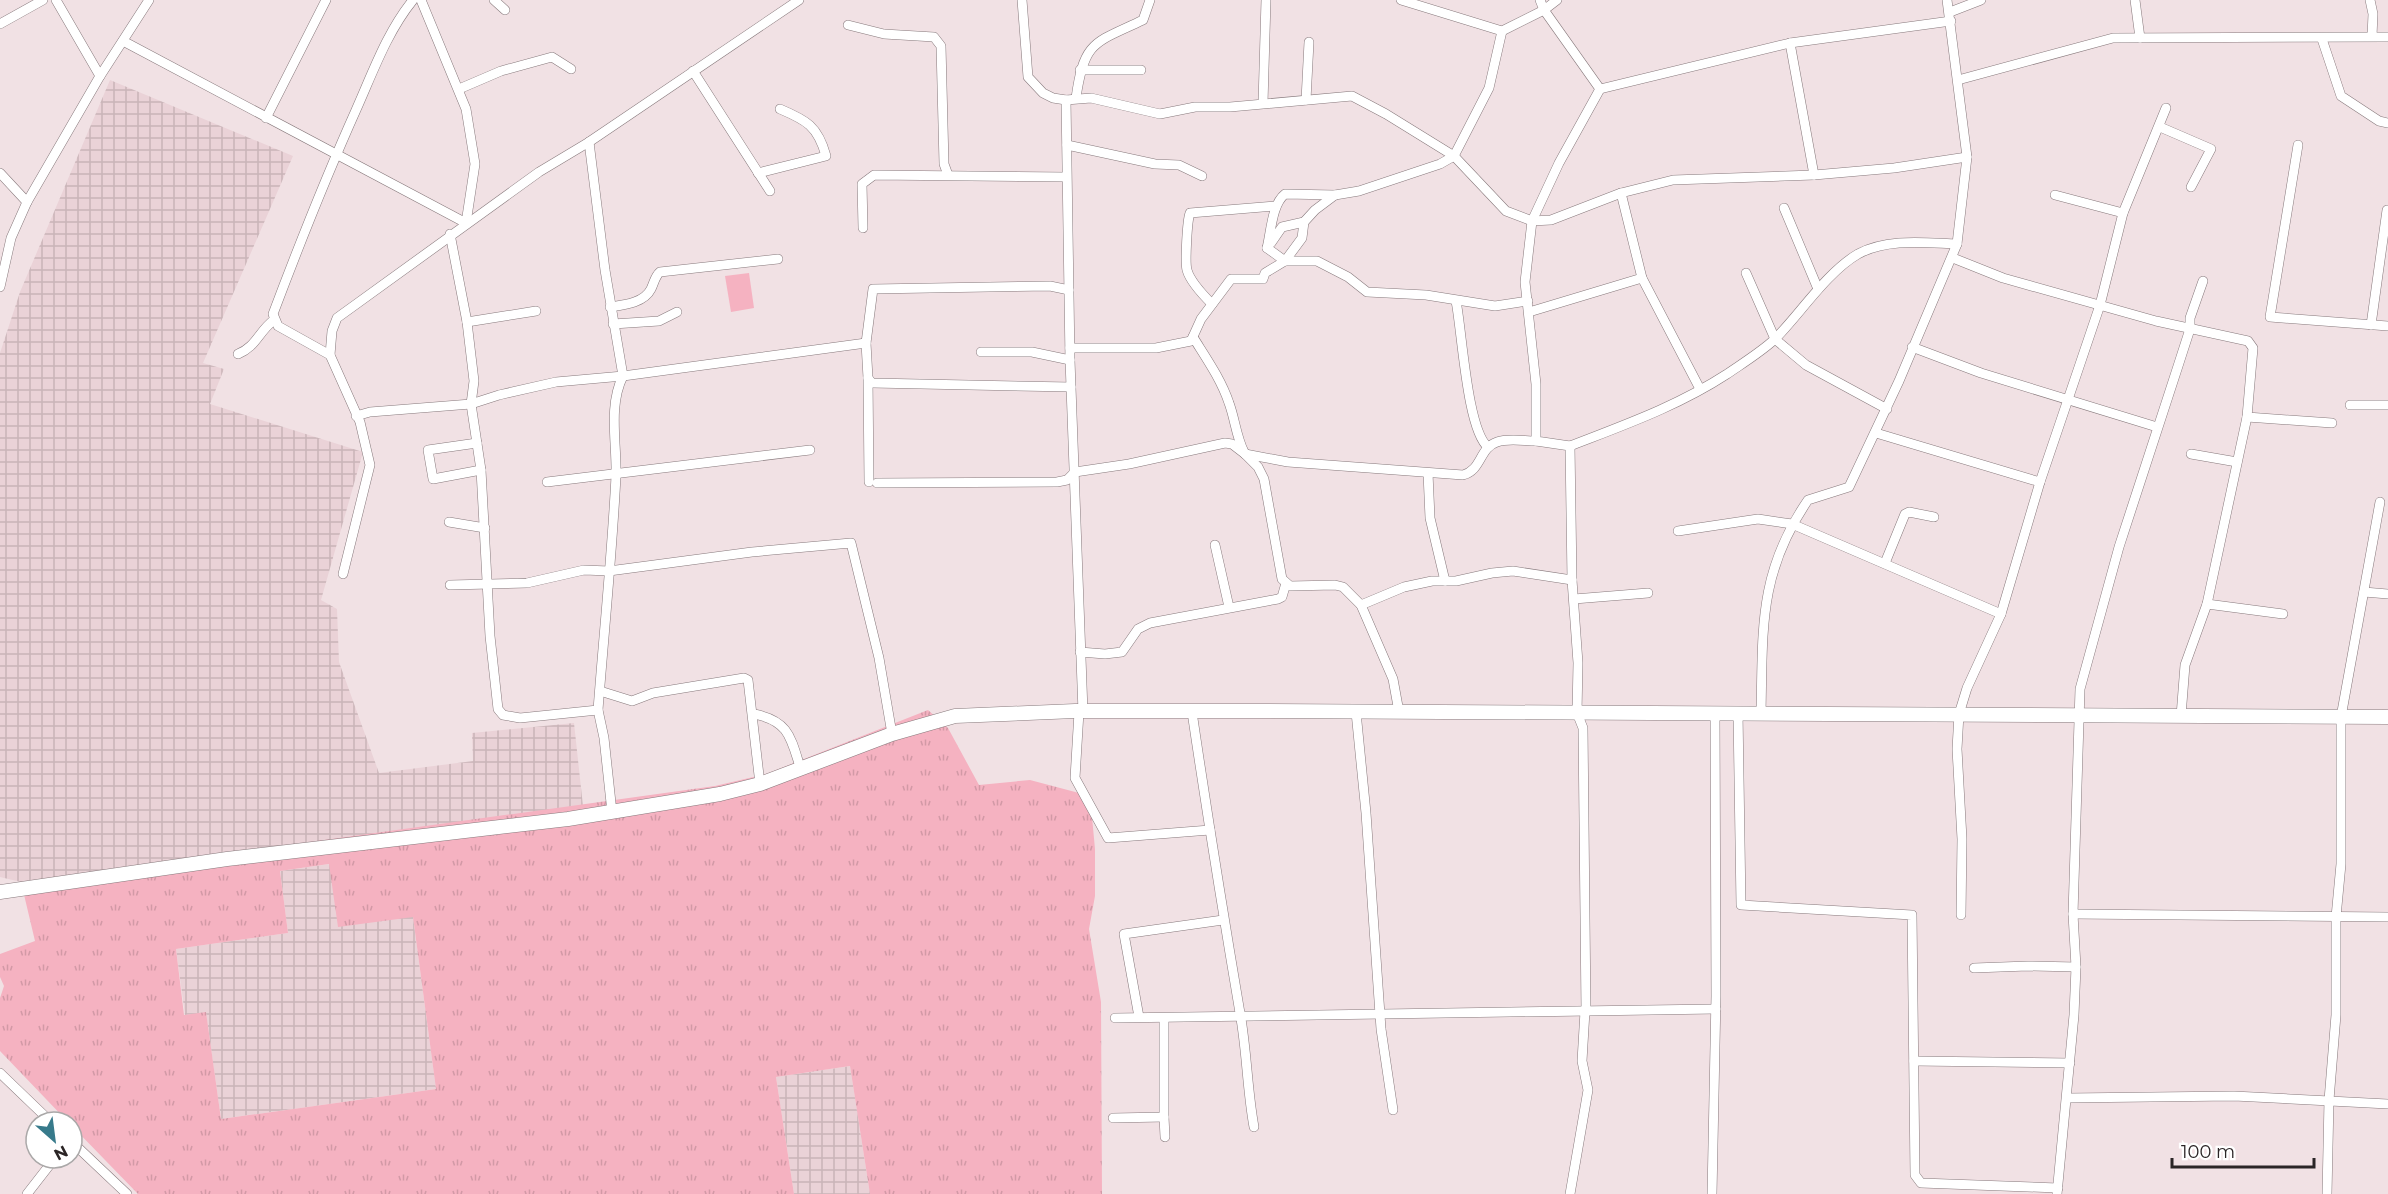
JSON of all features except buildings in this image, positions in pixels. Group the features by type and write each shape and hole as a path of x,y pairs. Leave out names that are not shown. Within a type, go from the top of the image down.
{"street":[{"path":"0,24 43,0"},
{"path":"56,0 100,76"},
{"path":"0,287 11,238 27,202 100,76 149,0"},
{"path":"266,118 326,0"},
{"path":"330,355 282,328 274,320 273,314 336,152 379,57 401,15 413,0"},
{"path":"422,0 466,109 475,164 466,223"},
{"path":"494,0 505,10"},
{"path":"343,574 370,465 364,436 330,355 332,331 338,318 450,234 539,172 589,142 800,0"},
{"path":"1022,0 1028,77 1043,93 1071,99 1117,103 1160,114 1195,107 1230,107 1340,96 1361,99 1454,156 1506,211 1532,221 1551,220 1621,193 1673,180 1814,175 1967,158"},
{"path":"1150,0 1143,20 1102,38 1092,47 1080,70 1071,99 1066,177 1070,216 1068,290 1081,712 1076,778 1108,838 1210,830"},
{"path":"1263,103 1266,0"},
{"path":"1401,0 1502,31 1544,10 1557,0"},
{"path":"1540,0 1544,10 1600,88"},
{"path":"1761,713 1761,639 1766,604 1780,546 1808,500 1849,488 1887,409 1957,244 1967,158 1947,0"},
{"path":"1536,441 1536,384 1526,282 1532,221 1559,163 1600,88 1790,43 1950,17 1982,0"},
{"path":"2135,0 2140,39"},
{"path":"2370,0 2373,14 2372,36"},
{"path":"848,25 884,34 934,37 941,46 944,164 948,176"},
{"path":"1267,248 1276,206 1285,194 1335,195 1382,184 1454,156 1489,88 1502,31"},
{"path":"1958,80 2113,38 2388,37"},
{"path":"2322,39 2341,96 2379,121 2388,123"},
{"path":"123,41 466,223"},
{"path":"1306,100 1309,42"},
{"path":"1790,43 1814,175"},
{"path":"459,89 501,71 552,57 571,69"},
{"path":"1080,70 1141,70"},
{"path":"693,71 770,192"},
{"path":"1961,915 1962,838 1957,749 1959,714 1967,688 2001,614 2066,399 2100,305 2123,213 2166,108"},
{"path":"758,173 826,156 823,145 807,120 780,109"},
{"path":"2160,127 2211,149 2191,187"},
{"path":"589,142 610,307 623,376 617,387 615,403 616,476 598,710 604,738 612,812"},
{"path":"1067,145 1155,164 1179,165 1202,176"},
{"path":"2298,145 2270,317 2388,326"},
{"path":"0,173 27,202"},
{"path":"863,228 861,193 864,180 880,175 1066,177"},
{"path":"1621,193 1642,278 1700,389"},
{"path":"1267,248 1282,227 1304,222 1315,210 1335,195"},
{"path":"2055,195 2123,213"},
{"path":"1212,304 1200,288 1193,284 1187,269 1190,213 1276,206"},
{"path":"1784,208 1818,289"},
{"path":"2371,325 2387,210"},
{"path":"1070,348 1156,348 1191,341 1212,304 1231,279 1263,279 1265,273 1286,261 1302,238 1304,222"},
{"path":"450,234 467,322 474,381 471,404 481,470 489,583 490,636 500,713 520,718 598,710"},
{"path":"1245,454 1288,462 1428,473 1468,473 1476,468 1488,447 1499,441 1536,441 1570,446 1627,422 1652,416 1724,376 1775,339 1818,289 1858,254 1903,242 1957,244"},
{"path":"1267,248 1286,261 1317,261 1348,277 1367,292 1396,292 1495,306 1528,301"},
{"path":"1953,258 2003,278 2190,329 2248,341 2252,344 2254,353 2247,417 2207,604 2185,665 2181,716"},
{"path":"610,307 630,304 649,293 656,275 660,272 778,259"},
{"path":"1746,273 1775,339 1806,365 1887,409"},
{"path":"1529,312 1642,278"},
{"path":"1738,713 1741,905 1912,915 1915,1175 1921,1183 1952,1189 2058,1191 2068,1098 2076,967 2073,914 2080,689 2119,547 2190,329 2190,318 2203,280"},
{"path":"1068,290 1050,286 873,290 866,343 873,483 1057,482 1066,480 1075,472 1129,464 1216,444 1232,444 1258,467 1264,479 1279,571 1286,583 1290,586 1335,585 1343,587 1362,605 1393,679 1399,712"},
{"path":"1456,301 1474,416 1479,436 1488,447"},
{"path":"467,322 536,311"},
{"path":"613,324 659,321 676,312"},
{"path":"238,354 252,347 266,325 274,320"},
{"path":"1192,337 1213,369 1229,403 1238,440 1245,454"},
{"path":"356,416 370,412 471,404 500,394 556,382 623,376 866,343"},
{"path":"1912,347 1981,374 2157,427"},
{"path":"981,352 1032,352 1070,360"},
{"path":"868,378 872,382 884,385 1071,387"},
{"path":"2350,405 2388,405"},
{"path":"2247,417 2332,423"},
{"path":"1876,433 2040,482"},
{"path":"477,443 428,450 433,479 481,470"},
{"path":"1570,446 1572,580 1578,663 1577,713 1583,738 1586,1011 1582,1061 1588,1090 1570,1194"},
{"path":"547,482 616,476 810,450"},
{"path":"2191,454 2237,462"},
{"path":"1428,473 1430,518 1445,581"},
{"path":"2327,1194 2329,1100 2336,1015 2336,917 2341,864 2341,717 2379,502"},
{"path":"1885,563 1905,514 1909,512 1934,518"},
{"path":"1678,531 1758,519 1792,524 2001,614"},
{"path":"449,522 485,528"},
{"path":"450,585 528,583 584,570 609,571 752,552 851,543 879,658 892,734"},
{"path":"1215,545 1229,607"},
{"path":"1362,605 1404,587 1513,571 1572,580"},
{"path":"1080,652 1105,654 1122,652 1138,629 1150,623 1278,599 1282,597 1286,583"},
{"path":"2364,592 2388,594"},
{"path":"1574,599 1648,593"},
{"path":"2207,604 2283,614"},
{"path":"600,691 632,701 653,693 744,678 748,680 754,714 752,726 760,784"},
{"path":"0,892 227,859 612,812 720,794 760,784 892,734 955,716 1081,712 1399,712 2388,717"},
{"path":"1192,712 1222,920 1241,1016 1246,1086 1254,1126"},
{"path":"1356,712 1380,1014 1393,1110"},
{"path":"1712,1194 1716,1009 1714,713"},
{"path":"754,714 770,717 789,733 801,770"},
{"path":"2073,914 2388,917"},
{"path":"1139,1017 1124,934 1222,920"},
{"path":"1974,968 2076,967"},
{"path":"1115,1018 1716,1009"},
{"path":"1164,1018 1165,1137"},
{"path":"1914,1061 2070,1063"},
{"path":"0,1073 39,1110"},
{"path":"2068,1098 2234,1096 2388,1104"},
{"path":"1113,1118 1164,1117"},
{"path":"84,1153 127,1194"},
{"path":"27,1194 46,1170"}],"shaded area":[{"path":"110,80 293,156 203,363 224,369 210,404 363,452 321,600 337,609 339,662 379,773 473,761 472,733 574,723 583,806 21,882 0,877 0,353 20,292"},
{"path":"330,864 413,917 436,1089 221,1119 206,1013 185,1015 176,949 288,933 280,871"},
{"path":"850,1066 870,1194 794,1194 776,1077"}],"green space":[{"path":"749,273 754,308 731,312 725,276"},
{"path":"928,710 948,728 979,785 1030,780 1079,793 1092,817 1095,849 1095,896 1089,929 1101,1002 1102,1194 870,1194 850,1066 776,1077 794,1194 138,1194 84,1138 84,1110 57,1110 0,1051 0,998 4,986 0,977 0,954 35,941 21,882 715,786 766,774","holes":["329,864 338,927 413,917 436,1089 221,1119 206,1012 184,1015 176,949 288,933 280,871"]}]}
